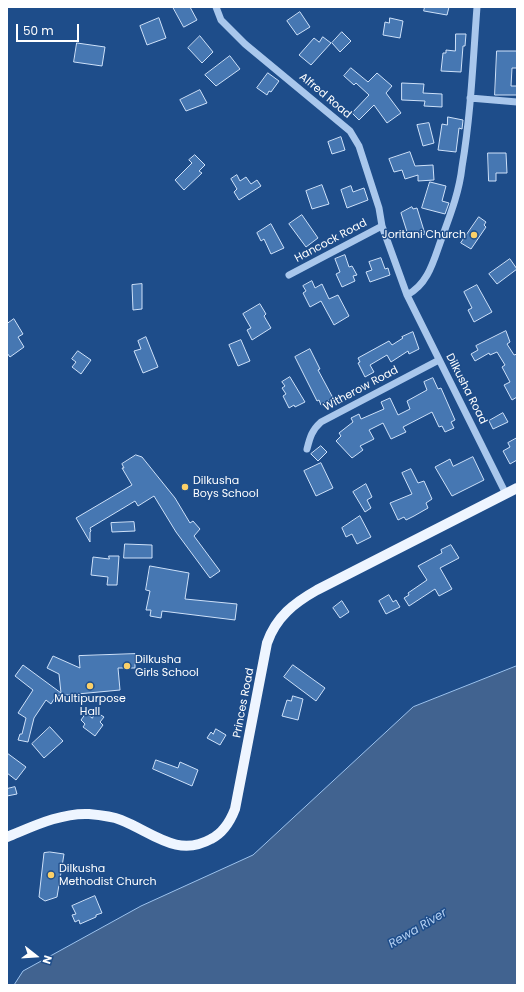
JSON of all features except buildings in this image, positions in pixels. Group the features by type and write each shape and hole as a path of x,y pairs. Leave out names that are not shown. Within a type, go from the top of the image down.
{"main road":[{"name":"Princes Road","path":"7,837 43,822 82,814 120,820 156,837 184,847 197,846 216,837 229,822 235,809 267,643 280,618 295,604 317,590 517,488"}],"street":[{"name":"Alfred Road","path":"216,7 221,20 245,44 350,131 359,146 382,226 407,295"},
{"path":"407,295 421,285 432,266 454,204 462,168 470,98 477,7"},
{"path":"470,98 517,102"},
{"name":"Hancock Road","path":"289,275 382,226"},
{"name":"Dilkusha Road","path":"407,295 506,494"},
{"name":"Witherow Road","path":"307,449 310,435 314,428 321,422 439,360"}],"water":[{"name":"Rewa River","path":"517,666 517,985 14,985 23,971 141,906 253,855 413,707"}],"place":[{"name":"Joritani Church","path":"474,235"},
{"name":"Dilkusha Boys School","path":"185,487"},
{"name":"Dilkusha Girls School","path":"127,666"},
{"name":"Multipurpose Hall","path":"90,686"},
{"name":"Dilkusha Methodist Church","path":"51,875"}]}
